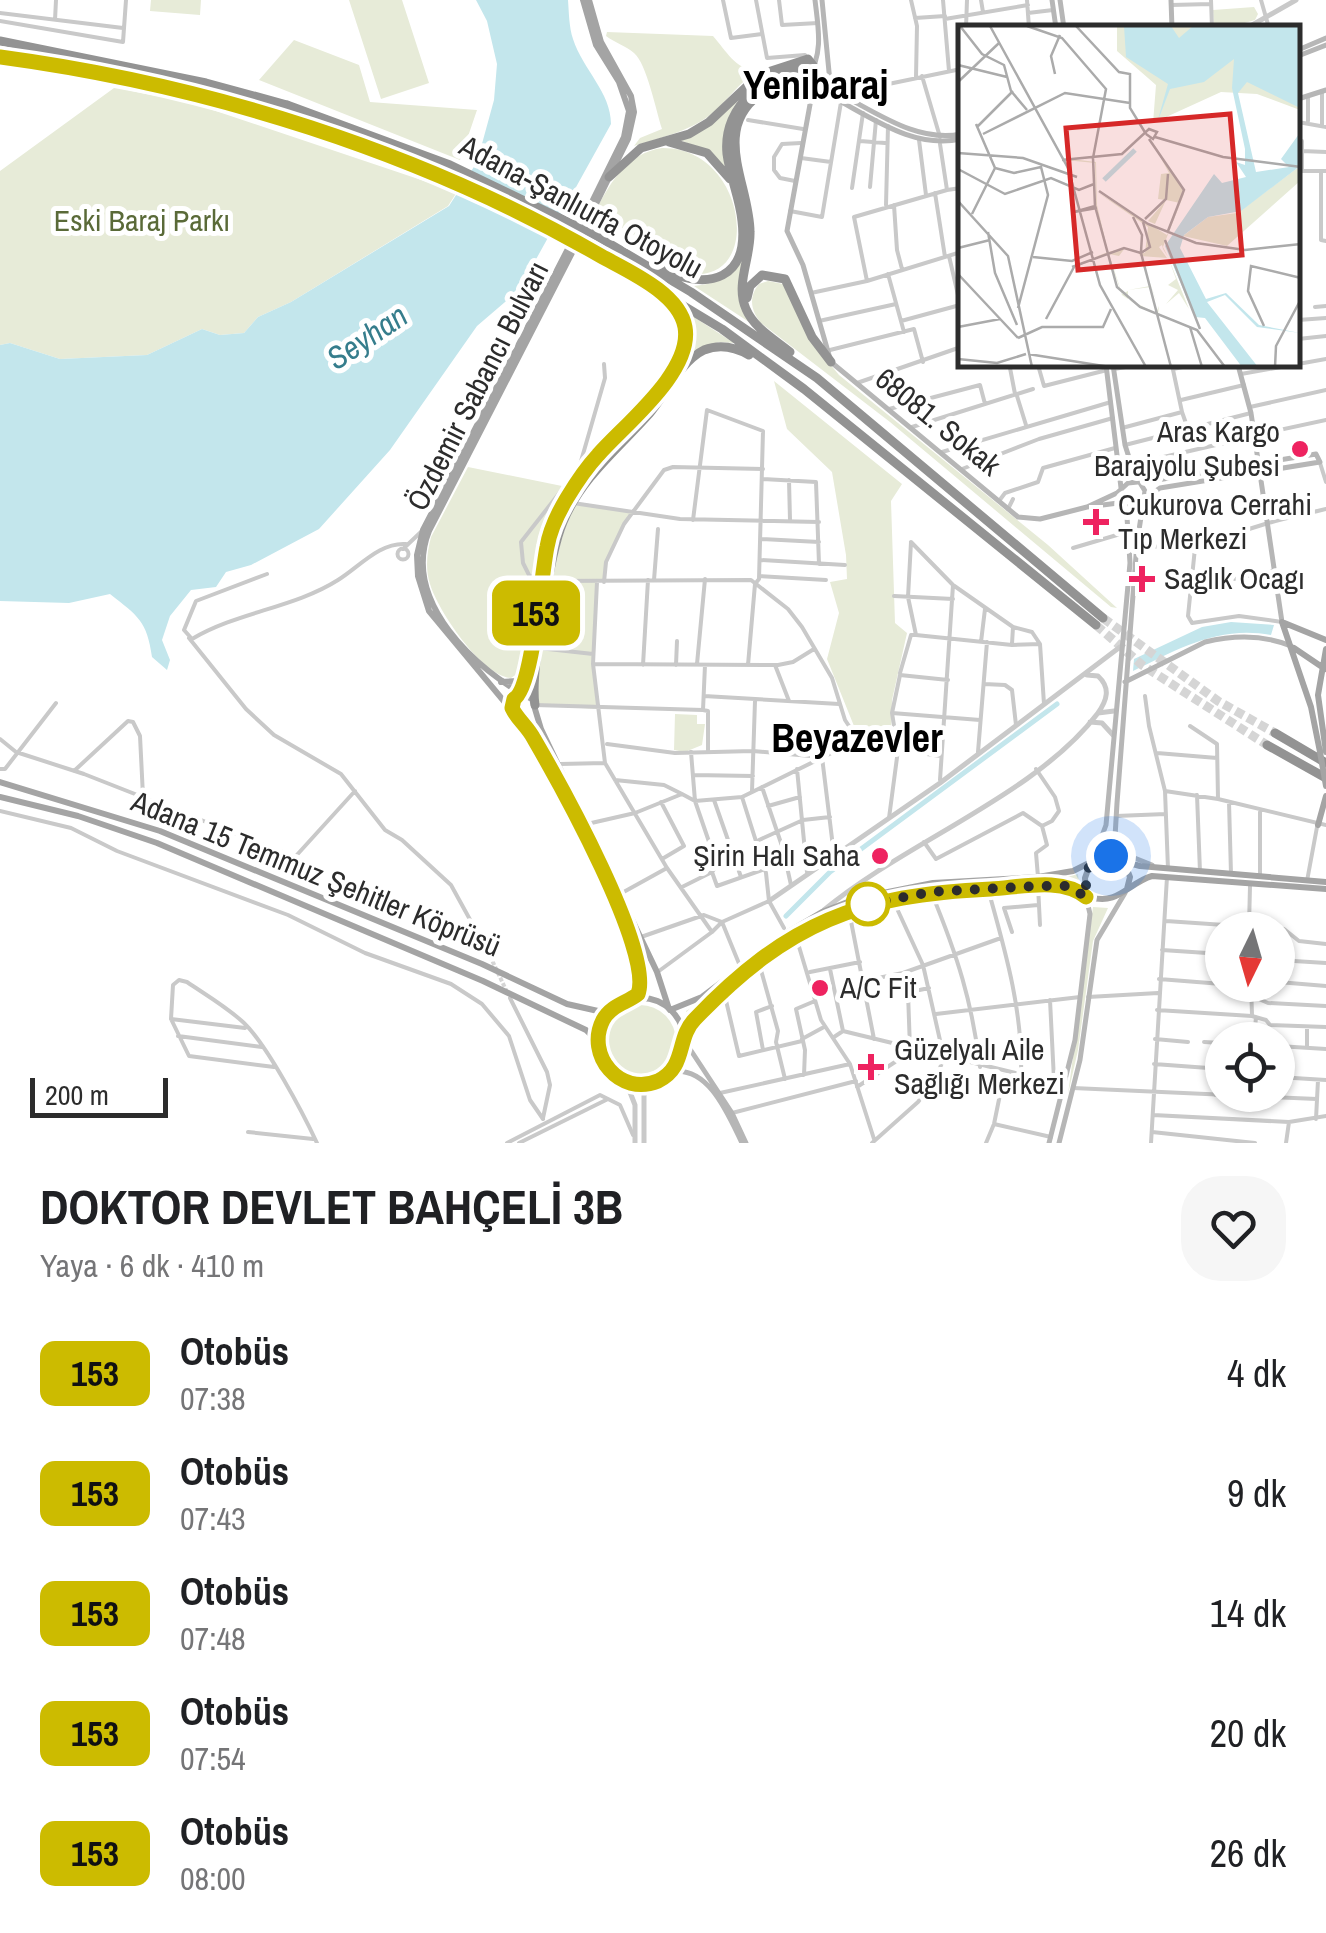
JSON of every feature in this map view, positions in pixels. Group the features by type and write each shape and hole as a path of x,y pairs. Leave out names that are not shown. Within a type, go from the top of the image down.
{"highway":[{"name":"Adana-Şanlıurfa Otoyolu","path":"0,40 171,75 287,105 450,165 595,236 717,309 817,378 1100,622 722,329 589,249 441,178 281,120 204,97 102,74 0,57"},
{"path":"610,178 640,148 667,142 709,122 759,74 811,64"},
{"path":"620,250 695,282 722,276 740,255 742,240 743,225 727,151 734,113 760,84 811,64"},
{"path":"814,88 794,82 764,91 751,102 736,132 736,166 750,232 742,289 744,306 764,331 817,378"},
{"path":"667,142 707,152 732,182"},
{"path":"535,706 544,564 555,520 580,478 663,384 684,350 682,316 663,296 625,269"},
{"path":"744,306 750,286 762,275 785,280 812,336 831,362"},
{"path":"521,695 529,668 539,594 572,503 601,462 646,416 693,357 722,346 741,350 804,390"},
{"path":"1275,733 1326,763"},
{"path":"1268,744 1326,778"}],"main road":[{"path":"586,0 601,42 631,96 634,112 628,140 586,219 624,137 629,111 618,82 596,45 586,0"},
{"path":"819,0 820,42 808,77 814,88 919,140 958,137"},
{"path":"819,0 830,79"},
{"path":"1056,0 1054,10 1059,25"},
{"path":"1056,0 1060,25"},
{"path":"1301,52 1326,42"},
{"path":"811,64 825,69 840,94 940,140"},
{"path":"830,79 814,88 787,232 803,265 831,362"},
{"path":"1301,99 1324,90"},
{"name":"Özdemir Sabancı Bulvarı","path":"535,706 532,699 501,682 434,609 422,568 424,544 572,247 423,530 418,570 430,610 522,719 581,828 620,910 640,969 641,986 635,998"},
{"name":"68081. Sokak","path":"831,362 1018,516 1047,518 1086,507"},
{"path":"1050,1140 1065,1086 1080,997 1090,914 1085,878 1106,824 1130,564 1110,368"},
{"path":"1059,1143 1073,1088 1098,936 1130,877 1118,853 1115,834 1137,543 1145,491 1125,444 1110,368"},
{"path":"1239,368 1256,436 1282,622 1323,752"},
{"path":"1086,507 1128,482 1316,454 1323,462"},
{"path":"1086,507 1134,504 1160,488 1323,462"},
{"path":"1282,622 1326,640"},
{"path":"1125,682 1218,638 1263,638 1292,647 1324,668"},
{"path":"1326,649 1318,694 1326,786"},
{"path":"501,682 517,680 529,668"},
{"path":"1318,694 1326,684"},
{"path":"512,708 514,699 521,695"},
{"path":"522,719 532,714 535,706"},
{"path":"535,706 541,729 657,972 670,1009 732,1113 744,1143"},
{"name":"Adana 15 Temmuz Şehitler Köprüsü","path":"0,782 160,831 482,964 578,1008 612,1009"},
{"path":"1322,825 1326,796"},
{"name":"Adana 15 Temmuz Şehitler Köprüsü","path":"0,797 78,816 157,843 476,979 586,1030 598,1042"},
{"path":"1115,834 1127,854 1167,873"},
{"path":"670,1009 655,1000 635,998 612,1009 601,1025 598,1042 604,1064 626,1082 654,1082 670,1072 680,1059 692,1022 759,962 796,937 849,910 892,898 1038,882 1078,870 1104,856 1167,873 1250,884 1326,886"},
{"path":"670,1009 702,997 740,966 822,912 877,893 933,883 1038,882 1068,886 1086,897 1108,900 1152,876 1200,872 1326,886"},
{"path":"670,1072 686,1070 700,1078 744,1143"}],"street":[{"path":"55,20 56,0"},
{"path":"0,22 123,42 126,0"},
{"path":"723,0 731,38 762,34"},
{"path":"756,0 768,58 804,55 811,64"},
{"path":"779,0 782,25 818,23"},
{"path":"911,0 919,77 940,140 948,190"},
{"path":"943,0 949,70"},
{"path":"966,25 967,0"},
{"path":"981,0 983,12"},
{"path":"1261,0 1268,25"},
{"path":"1252,25 1296,0"},
{"path":"915,18 968,15 1027,2 1029,25"},
{"path":"1171,3 1211,2"},
{"path":"1028,13 1054,10"},
{"path":"0,13 123,28"},
{"path":"840,94 958,68"},
{"path":"1301,122 1324,126 1324,90"},
{"path":"1308,96 1308,121"},
{"path":"789,211 822,217 841,102"},
{"path":"852,188 863,113"},
{"path":"748,120 804,129"},
{"path":"870,187 876,120"},
{"path":"886,207 888,126"},
{"path":"919,140 926,196"},
{"path":"1301,161 1302,140"},
{"path":"858,141 885,142"},
{"path":"794,181 780,178 774,170 774,157 782,144 801,143"},
{"path":"1302,151 1326,152"},
{"path":"799,158 832,162"},
{"path":"1323,171 1321,240 1326,240"},
{"path":"867,281 852,221 857,214 958,188"},
{"path":"935,193 947,256 958,289"},
{"path":"894,204 897,250 903,270"},
{"path":"811,293 867,281 958,253"},
{"path":"888,274 904,332"},
{"path":"819,322 896,304"},
{"path":"1315,306 1326,306"},
{"path":"901,321 958,307"},
{"path":"1301,320 1326,318"},
{"path":"827,350 914,330 923,362"},
{"path":"1301,340 1326,336"},
{"path":"855,384 958,348"},
{"path":"1301,363 1326,359"},
{"path":"539,594 520,554 522,542 579,468 605,378 604,364"},
{"path":"1010,368 1026,425"},
{"path":"1039,368 1044,386 1107,368"},
{"path":"1172,368 1188,429"},
{"path":"1241,374 1273,368"},
{"path":"890,409 980,385 985,404"},
{"path":"1179,400 1244,385"},
{"path":"912,426 1033,389"},
{"path":"1125,444 1326,390"},
{"path":"942,452 1111,402"},
{"path":"693,520 708,410 763,431 759,576 748,665"},
{"path":"1122,428 1182,412"},
{"path":"962,469 1039,439 1113,418"},
{"path":"1265,434 1326,420"},
{"path":"1035,422 1039,439"},
{"path":"1131,464 1256,436"},
{"path":"999,501 1005,493 1038,482 1043,468 1117,448"},
{"path":"1316,454 1326,451"},
{"path":"1323,462 1326,482"},
{"path":"604,582 612,546 656,476 664,470 763,469"},
{"path":"762,479 816,482 820,564"},
{"path":"789,480 790,522"},
{"path":"1008,509 1013,498"},
{"path":"572,503 693,520 818,522"},
{"path":"1137,543 1195,548 1267,523 1326,509"},
{"path":"643,665 658,529"},
{"path":"418,570 398,557 404,546 423,530"},
{"path":"1073,548 1128,532"},
{"path":"761,539 819,542"},
{"path":"916,634 908,597 911,542 953,586 1013,627 1032,632 1040,644 1044,704"},
{"path":"189,638 316,592 384,549 404,546"},
{"path":"1195,548 1188,616 1195,624 1239,616 1282,622"},
{"path":"760,560 845,564"},
{"path":"526,569 544,564"},
{"path":"1192,588 1273,571"},
{"path":"267,574 196,601 184,630 217,676 274,735 341,774 385,830 402,840 451,885 490,956"},
{"path":"530,576 596,582 751,580 788,610 832,678 845,720 862,738 898,750 941,756"},
{"path":"759,576 826,580"},
{"path":"697,665 705,579"},
{"path":"596,582 593,664 605,763 667,868 712,932"},
{"path":"940,783 953,586"},
{"path":"894,596 953,599"},
{"path":"978,754 985,609"},
{"path":"1012,645 1013,627"},
{"path":"889,818 898,750 892,713 910,635 1040,644"},
{"path":"676,665 677,641"},
{"path":"657,972 722,922 770,901 940,783 1120,647"},
{"path":"538,648 593,654"},
{"path":"593,664 775,665 793,662 814,649"},
{"path":"703,710 705,665"},
{"path":"775,665 789,701"},
{"path":"900,675 948,680"},
{"path":"822,912 886,865 1064,749 1106,700 1106,686 1098,676 1084,675"},
{"path":"984,684 1006,685 1012,690 1016,726"},
{"path":"704,696 840,704"},
{"path":"1146,696 1165,791 1167,873 1150,1143"},
{"path":"752,791 755,699"},
{"path":"0,770 5,769 56,703"},
{"path":"535,706 708,711 708,751"},
{"path":"1098,713 1114,711"},
{"path":"892,713 980,720"},
{"path":"74,772 128,720 134,722 140,736 143,796"},
{"path":"1090,722 1102,723 1113,735"},
{"path":"1190,726 1217,744 1218,799"},
{"path":"614,780 664,785 695,801 742,797 862,738"},
{"path":"0,740 16,752 143,796 296,857 356,791"},
{"path":"604,744 675,753 753,751 822,756"},
{"path":"680,888 712,872 717,860 695,801 691,752"},
{"path":"1157,753 1218,758"},
{"path":"822,756 834,855"},
{"path":"558,764 605,763"},
{"path":"797,769 807,872"},
{"path":"1036,769 1055,797 1059,811 1042,826"},
{"path":"693,775 752,776"},
{"path":"762,787 791,886"},
{"path":"1165,791 1197,794 1322,825 1313,836 1307,881"},
{"path":"587,824 635,813 682,794"},
{"path":"1197,794 1200,872"},
{"path":"742,797 765,869 770,901 784,928"},
{"path":"768,806 800,797"},
{"path":"714,800 741,877"},
{"path":"661,802 684,846 662,859"},
{"path":"1229,802 1231,874"},
{"path":"1260,810 1260,877"},
{"path":"0,812 71,828 117,851 288,915 364,952 451,984 482,1004 509,1036 530,1100 542,1122"},
{"path":"924,842 936,859 1023,813 1042,826 1047,848 1036,853 1040,925"},
{"path":"1116,816 1166,814"},
{"path":"756,841 803,820 830,817"},
{"path":"620,894 667,868"},
{"path":"712,872 717,886 765,869"},
{"path":"1249,912 1250,884"},
{"path":"988,889 1021,1025 1021,1076"},
{"path":"931,892 956,953 973,1010 980,1067"},
{"path":"796,937 824,1027 850,1064 874,1142 918,1102 944,1058 923,966 892,898"},
{"path":"1012,932 1004,908 1038,905"},
{"path":"849,910 874,1039"},
{"path":"641,938 704,915 722,922 740,966"},
{"path":"1164,920 1205,923"},
{"path":"863,982 903,973 1001,938"},
{"path":"1295,939 1326,944"},
{"path":"1162,950 1205,953"},
{"path":"1295,961 1326,962"},
{"path":"759,962 786,1079"},
{"path":"808,973 860,962"},
{"path":"830,969 843,1032"},
{"path":"732,1113 856,1084 895,1062 910,1048 908,993 903,973"},
{"path":"1159,979 1205,983"},
{"path":"274,1067 189,1056 171,1019 173,985 179,980 249,1028 274,1067 316,1141"},
{"path":"1295,983 1326,986"},
{"path":"908,993 929,988"},
{"path":"724,992 739,1056 802,1040 824,1027"},
{"path":"1088,996 1158,993"},
{"path":"935,1014 1080,997"},
{"path":"510,998 550,1085 542,1122"},
{"path":"1050,1000 1054,1082"},
{"path":"804,1075 796,1009 815,1001"},
{"path":"1253,1002 1254,1022"},
{"path":"1266,1002 1326,1006"},
{"path":"763,1051 756,1012 772,1006"},
{"path":"1156,1010 1254,1017 1270,1026 1326,1027"},
{"path":"171,1019 249,1028"},
{"path":"1307,1026 1308,1048"},
{"path":"834,1037 843,1032 1065,1086"},
{"path":"178,1036 262,1048"},
{"path":"1155,1039 1188,1042"},
{"path":"1295,1047 1326,1049"},
{"path":"720,1093 850,1064"},
{"path":"1154,1064 1205,1068"},
{"path":"986,1143 994,1124 1004,1073"},
{"path":"1295,1078 1326,1080"},
{"path":"1316,1119 1318,1080"},
{"path":"626,1082 635,1105 635,1141"},
{"path":"646,1141 644,1095 654,1082"},
{"path":"1073,1088 1205,1094"},
{"path":"507,1143 596,1096 610,1099 622,1111 635,1141"},
{"path":"1295,1098 1317,1100"},
{"path":"519,1143 600,1100 610,1099"},
{"path":"622,1111 631,1112 635,1105"},
{"path":"1152,1115 1289,1122 1326,1116"},
{"path":"1286,1143 1289,1122"},
{"path":"994,1124 1050,1140"},
{"path":"248,1132 316,1141"},
{"path":"1152,1132 1255,1143"}],"green space":[{"path":"151,0 201,0 200,15 150,11"},
{"path":"349,0 402,0 429,83 381,99"},
{"path":"1254,7 1258,14 1255,20 1238,25 1214,25 1213,10"},
{"path":"607,32 713,36 736,63 756,72 697,124 634,146 640,138 662,129 639,59 606,36"},
{"path":"294,40 359,65 370,102 477,110 460,160 259,80"},
{"path":"807,72 807,80 779,82 747,103 760,88"},
{"path":"771,74 747,91 731,112 724,137 725,167 709,151 677,139 702,125 746,88"},
{"name":"Eski Baraj Parkı","path":"114,88 189,102 457,192 448,206 291,302 258,317 244,333 220,335 202,329 147,355 60,359 10,343 0,345 0,171"},
{"path":"733,140 748,232 741,297 749,322 694,286 729,274 743,251 743,220 732,148"},
{"path":"662,148 690,153 712,168 727,188 737,235 731,255 717,269 696,274 624,229 593,216 628,164"},
{"path":"759,284 783,284 820,352 839,375 1048,545 1117,608 1111,607 890,422 761,323 752,299"},
{"path":"680,308 734,343 703,347 688,359 647,412 601,459 567,508 547,571 558,526 567,505 579,485 591,469 661,393 686,354 690,333"},
{"path":"774,381 902,484 891,501 895,623 907,633 892,700 891,736 862,734 854,726 827,659 839,613 830,582 847,579 832,472 787,429"},
{"path":"468,467 562,486 544,542 524,669 511,678 487,666 463,640 442,610 428,578 431,537"},
{"path":"573,503 633,513 614,545 604,582 597,582 593,654 597,709 535,705 549,581"},
{"path":"675,714 697,715 697,724 705,724 702,745 685,752 674,750"},
{"path":"1078,874 1079,884 939,890 859,906 792,937 691,1020 686,1011 798,929 860,902 926,889 1060,879"},
{"path":"1093,907 1108,908 1093,941 1068,1094"},
{"path":"640,1005 665,1016 676,1041 665,1066 640,1077 615,1066 604,1041 615,1016"}],"water":[{"name":"Seyhan","path":"476,0 568,0 573,39 610,112 611,124 519,290 477,326 390,450 319,529 251,565 226,572 216,587 191,590 170,616 162,640 170,660 167,670 152,657 140,620 110,594 69,603 0,601 0,345 10,343 60,359 147,355 202,329 220,335 244,333 258,317 291,302 449,206 477,162 494,100 497,64 487,21"},
{"path":"1231,622 1274,625 1271,635 1216,636 1133,671 1134,659 1202,627"}],"waterway":[{"path":"786,916 830,872 1057,704"}],"tunnel":[{"path":"571,244 584,218"},
{"path":"1103,618 1218,701 1275,733"},
{"path":"1096,625 1142,665 1267,745"},
{"path":"490,956 507,992"}],"bus line":[{"name":"153","path":"0,57 84,70 204,97 358,145 515,211 589,249 654,289 682,316 686,339 678,362 640,412 595,457 555,520 547,543 529,674 521,695 512,703 514,714 532,735 581,828 620,910 640,966 638,994 608,1013 598,1032 598,1050 613,1074 638,1084 666,1076 680,1059 687,1028 724,992 782,945 823,920 849,910 911,895 961,890 1068,886 1086,897"}],"place":[{"name":"Aras Kargo Barajyolu Şubesi","path":"1300,449"},
{"name":"Cukurova Cerrahi Tıp Merkezi","path":"1096,522"},
{"name":"Saglık Ocagı","path":"1142,579"},
{"name":"Şirin Halı Saha","path":"880,856"},
{"name":"A/C Fit","path":"820,988"},
{"name":"Güzelyalı Aile Sağlığı Merkezi","path":"871,1067"}],"district":[{"name":"Yenibaraj","path":"816,85"},
{"name":"Beyazevler","path":"857,738"}],"route":[{"path":"868,904 931,892 1038,886 1074,887 1086,897 1086,870 1096,858 1111,856"}]}
